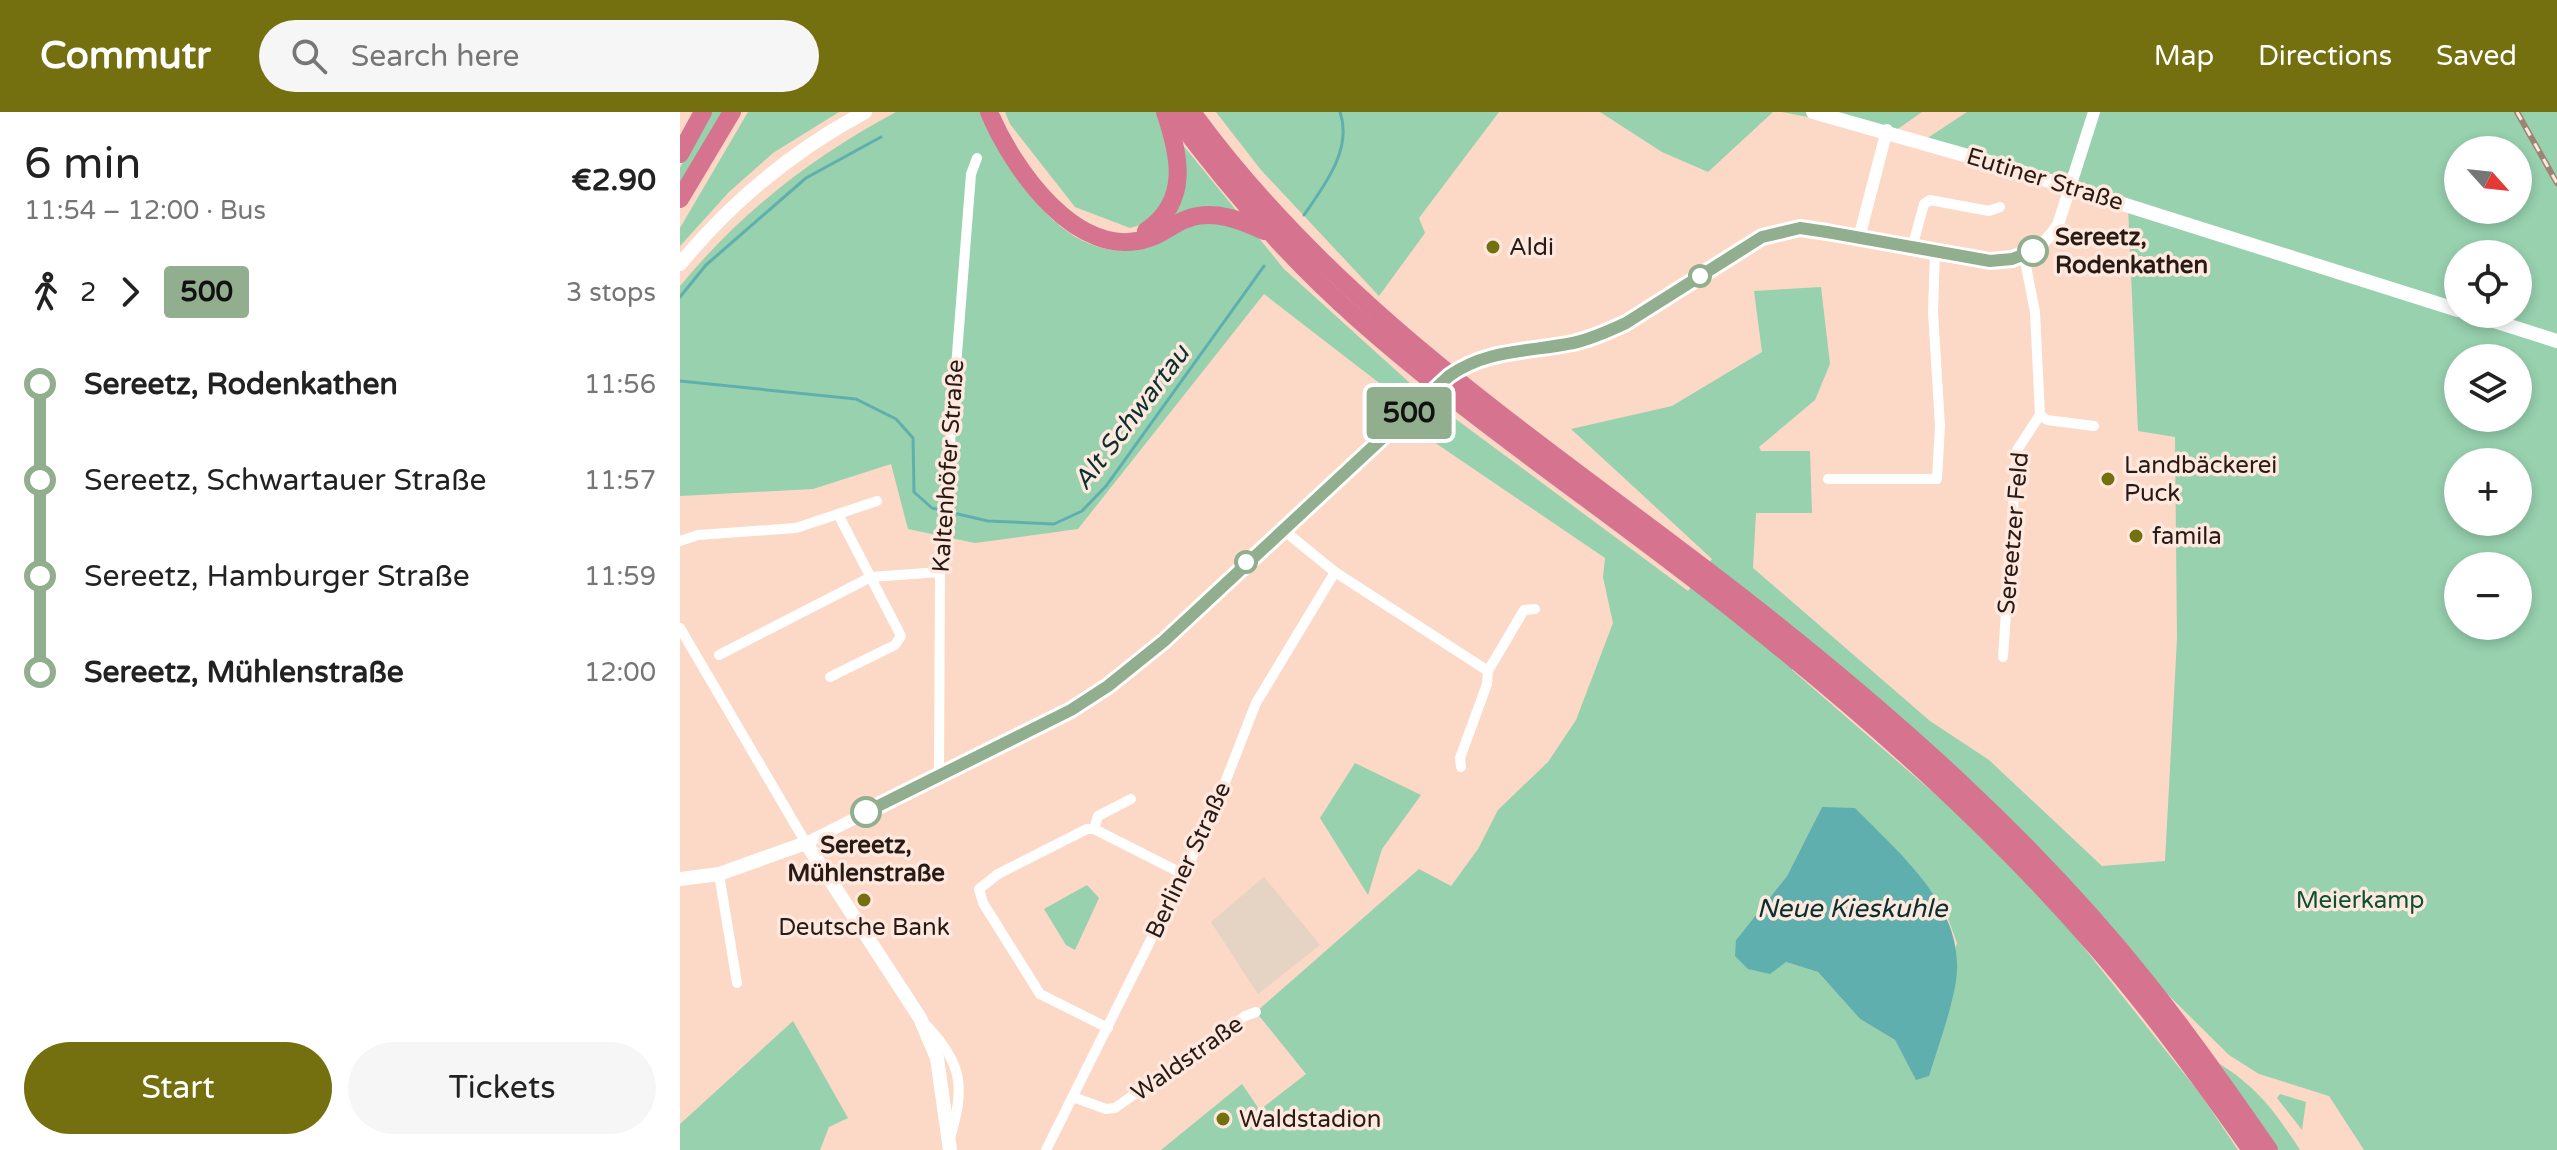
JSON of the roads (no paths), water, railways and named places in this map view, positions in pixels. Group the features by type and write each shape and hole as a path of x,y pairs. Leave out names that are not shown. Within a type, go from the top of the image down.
{"highway":[{"path":"680,154 703,112"},
{"path":"680,199 732,112"},
{"path":"989,112 1016,166 1034,192 1056,211 1089,231 1114,240 1149,239 1189,218 1210,216 1237,218 1274,235"},
{"path":"998,112 1006,138 1039,186 1059,206 1092,224 1132,235 1160,222 1179,189 1178,160 1165,112"},
{"path":"1172,112 1206,158 1274,235 1356,318 1431,370 1746,620 1954,788 2064,888 2148,984 2269,1150"},
{"path":"1192,112 1227,159 1305,248 1431,370"},
{"path":"1969,802 2104,956 2208,1088 2251,1150"}],"main road":[{"path":"680,264 750,191 816,141 865,112"},
{"name":"Eutiner Straße","path":"1813,112 1887,130 2444,306"},
{"path":"2516,328 2557,341"},
{"path":"680,879 719,874 806,843 920,1018 937,1058 950,1145"}],"street":[{"path":"680,628 806,843 1071,710 1108,686 1164,641 1449,376 1471,361 1575,343 1604,333 1626,323 1748,244 1775,232 1800,228 1990,261 2024,256 2041,245 2058,225 2094,112"},
{"path":"1859,238 1887,130"},
{"name":"Kaltenhöfer Straße","path":"939,776 940,572 971,174 977,158"},
{"path":"1912,248 1924,204 1930,200 1989,211 2000,207"},
{"path":"1828,479 1937,479 1940,426 1933,312 1935,252"},
{"path":"2024,256 2035,312 2040,415"},
{"name":"Sereetzer Feld","path":"2003,657 2017,450 2040,415 2047,420 2094,426"},
{"path":"680,541 698,535 772,532 839,516 877,501"},
{"path":"830,677 901,639 839,516"},
{"path":"1282,529 1335,572 1488,671"},
{"path":"719,655 871,577 940,572"},
{"name":"Berliner Straße","path":"1046,1150 1185,875 1210,821 1256,703 1335,572"},
{"path":"1461,767 1460,758 1487,684 1488,671 1524,610 1535,609"},
{"path":"1094,829 1098,816 1131,799"},
{"path":"1108,1028 1040,994 983,903 979,889 998,874 1087,829 1094,829 1185,875"},
{"path":"719,874 737,983"},
{"name":"Waldstraße","path":"1073,1097 1106,1109 1115,1108 1245,1016 1256,1012"}],"water":[{"name":"Neue Kieskuhle","path":"1822,807 1855,808 1912,866 1943,910 1957,959 1955,987 1929,1076 1916,1080 1895,1040 1860,1019 1818,972 1786,962 1770,974 1748,969 1735,956 1736,940 1787,876"}],"waterway":[{"name":"Alt Schwartau","path":"1304,215 1328,179 1340,153 1343,140 1340,112"},
{"path":"680,297 706,265 806,178 881,137"},
{"name":"Alt Schwartau","path":"680,381 856,399 896,419 913,438 914,492 932,508 988,521 1054,524 1082,511 1106,486 1264,266"}],"railway":[{"path":"2517,112 2557,183"}],"place":[{"name":"Aldi","path":"1493,247"},
{"name":"Sereetz, Rodenkathen","path":"2033,251"},
{"name":"Landbäckerei Puck","path":"2108,479"},
{"name":"famila","path":"2136,536"},
{"name":"Sereetz, Mühlenstraße","path":"866,812"},
{"name":"Deutsche Bank","path":"864,900"},
{"name":"Waldstadion","path":"1223,1119"}],"park label":[{"name":"Meierkamp","path":"2360,900"}]}
